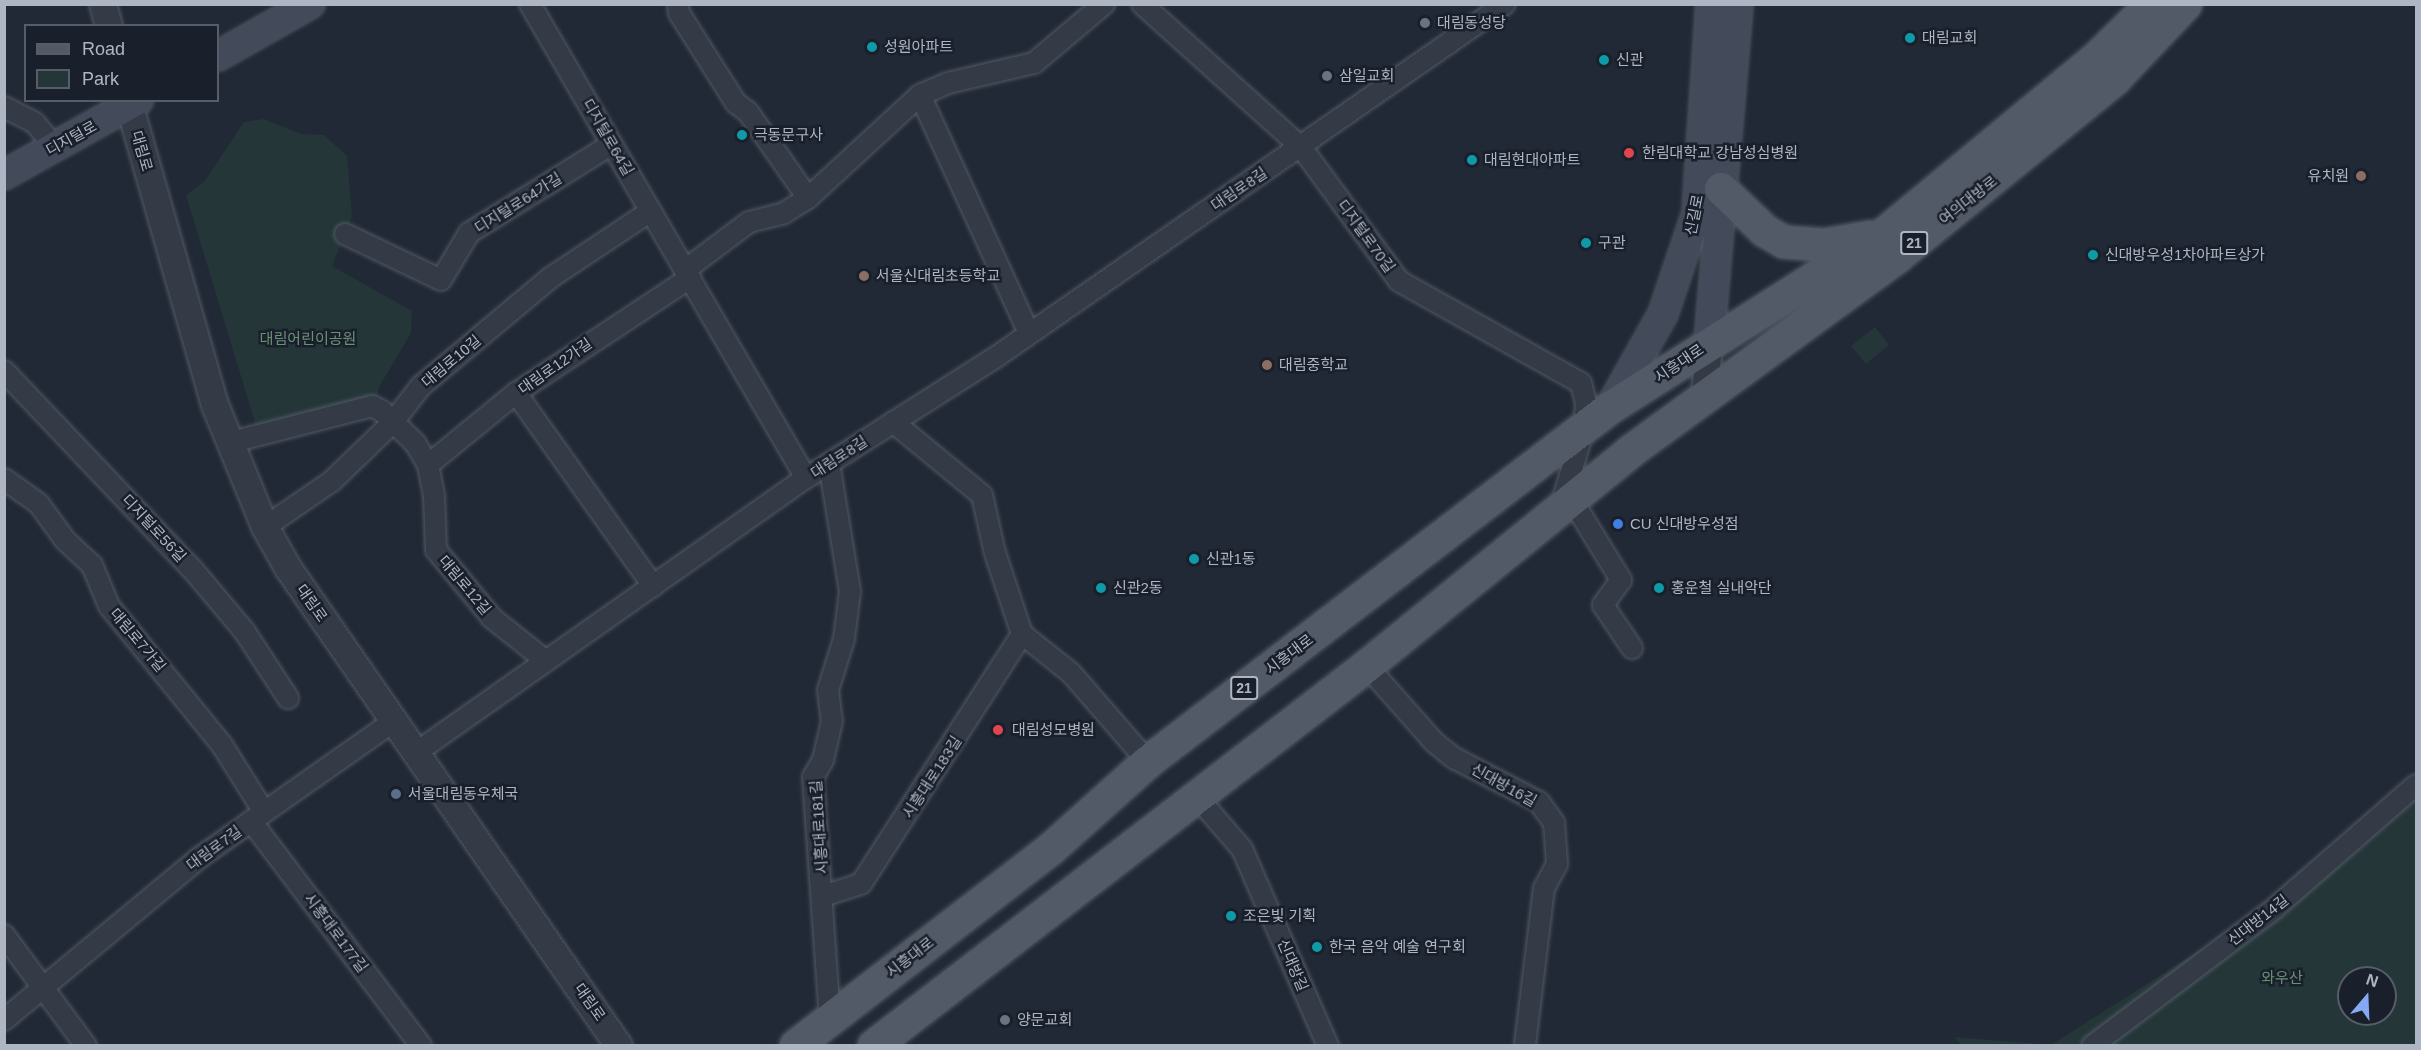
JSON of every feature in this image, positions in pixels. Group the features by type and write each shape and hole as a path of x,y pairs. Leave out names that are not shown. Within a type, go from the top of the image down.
{"main road":[{"path":"219,55 310,4"},
{"name":"신길로","path":"1610,408 1663,315 1697,213 1711,4"},
{"name":"신길로","path":"1709,343 1738,4"},
{"name":"여의대방로","path":"1709,343 1767,310 1883,235 2097,58 2152,4"},
{"name":"여의대방로","path":"1705,397 1897,257 2010,167 2115,79 2186,4"},
{"name":"디지털로","path":"4,175 132,102"},
{"path":"1721,189 1765,231 1784,242 1824,245 1883,235"},
{"name":"시흥대로","path":"796,1046 1051,849 1148,762 1610,408 1709,343"},
{"path":"874,1046 1367,666 1566,504 1705,397"}],"street":[{"path":"103,4 108,24"},
{"name":"디지털로64길","path":"530,4 806,478"},
{"path":"688,274 749,222 784,213 808,198 920,95 948,83 1034,63 1104,4"},
{"name":"디지털로70길","path":"1142,4 1301,147 1399,281 1581,382 1586,403 1584,429 1566,504"},
{"name":"대림로8길","path":"417,752 806,478 1029,333 1505,4"},
{"path":"677,5 679,13 736,103 748,112 808,198"},
{"path":"920,95 1029,333"},
{"name":"대림로","path":"132,102 228,443 264,527 288,568 619,1046"},
{"path":"4,106 35,123 47,138 50,150"},
{"name":"디지털로64가길","path":"345,234 441,280 470,233 612,144"},
{"name":"대림로10길","path":"264,527 332,481 393,422 421,386 550,278 651,211"},
{"name":"대림로12가길","path":"428,465 516,393 688,274"},
{"name":"신길로","path":"1705,397 1709,343"},
{"name":"디지털로56길","path":"4,371 193,570 245,632 288,698"},
{"path":"516,393 652,586"},
{"name":"대림로12길","path":"228,443 372,406 415,443 428,465 434,495 436,550 492,618 546,662"},
{"path":"893,422 982,495 995,553 1022,634 1071,673 1148,762"},
{"name":"시흥대로181길","path":"829,463 850,591 844,639 828,690 832,721 823,760 813,777 830,1019"},
{"name":"대림로7가길","path":"4,479 39,504 65,540 92,565 109,606 197,713 258,816"},
{"path":"1566,504 1621,580 1603,605 1632,648"},
{"name":"시흥대로183길","path":"823,896 861,884 1022,634"},
{"name":"신대방16길","path":"1367,666 1434,742 1454,758 1539,802 1554,823 1557,864 1544,888 1525,1046"},
{"name":"대림로7길","path":"4,1020 199,858 395,720"},
{"name":"신대방14길","path":"2092,1046 2275,908 2416,785"},
{"name":"신대방길","path":"1197,796 1242,849 1328,1046"},
{"name":"시흥대로177길","path":"258,816 421,1046"},
{"path":"4,935 86,1046"}],"green space":[{"name":"대림어린이공원","path":"263,119 301,134 324,135 347,156 352,216 332,266 412,311 411,333 379,387 377,399 257,429 186,195 204,182 244,122"},
{"path":"1875,327 1889,345 1866,364 1851,346"},
{"name":"와우산","path":"2416,775 2416,1045 1963,1046 1954,1037 2051,1045 2277,901"}],"place":[{"name":"대림동성당","path":"1425,23"},
{"name":"대림교회","path":"1910,38"},
{"name":"성원아파트","path":"872,47"},
{"name":"신관","path":"1604,60"},
{"name":"삼일교회","path":"1327,76"},
{"name":"극동문구사","path":"742,135"},
{"name":"한림대학교 강남성심병원","path":"1629,153"},
{"name":"대림현대아파트","path":"1472,160"},
{"name":"유치원","path":"2361,176"},
{"name":"구관","path":"1586,243"},
{"name":"신대방우성1차아파트상가","path":"2093,255"},
{"name":"서울신대림초등학교","path":"864,276"},
{"name":"대림중학교","path":"1267,365"},
{"name":"CU 신대방우성점","path":"1618,524"},
{"name":"신관1동","path":"1194,559"},
{"name":"신관2동","path":"1101,588"},
{"name":"홍운철 실내악단","path":"1659,588"},
{"name":"대림성모병원","path":"998,730"},
{"name":"서울대림동우체국","path":"396,794"},
{"name":"조은빛 기획","path":"1231,916"},
{"name":"한국 음악 예술 연구회","path":"1317,947"},
{"name":"양문교회","path":"1005,1020"}]}
